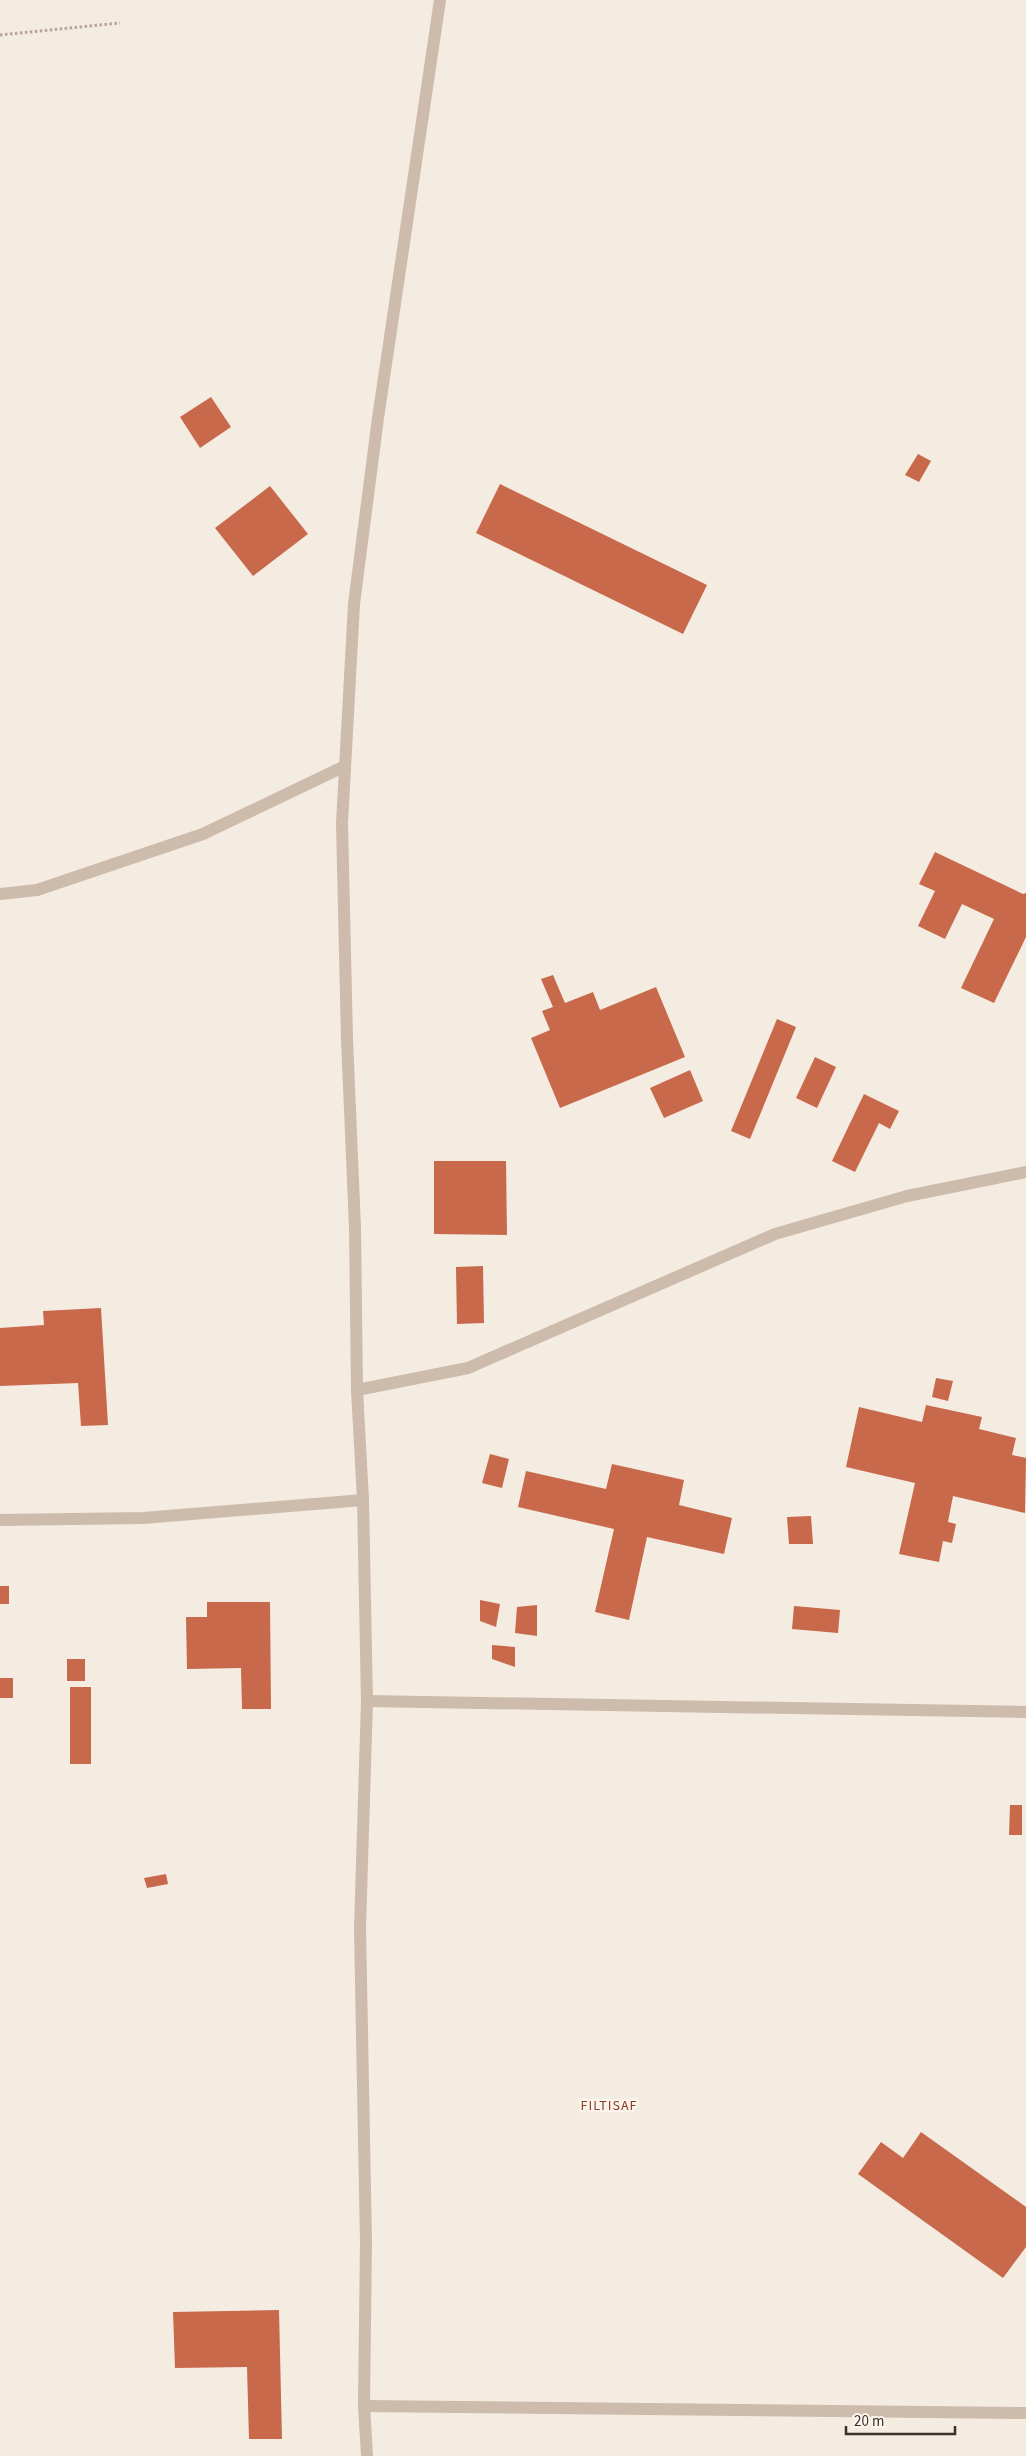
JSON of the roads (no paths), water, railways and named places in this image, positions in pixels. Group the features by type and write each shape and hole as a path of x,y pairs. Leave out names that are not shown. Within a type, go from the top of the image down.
{"street":[{"path":"367,2456 364,2406 366,2240 360,1928 367,1701 363,1500 357,1390 355,1228 347,1039 342,833 354,604 378,418 440,0"},
{"path":"0,894 37,890 203,834 345,766"},
{"path":"357,1390 468,1368 775,1234 907,1196 1026,1172"},
{"path":"0,1520 143,1518 363,1500"},
{"path":"367,1701 1026,1712"},
{"path":"364,2406 1026,2413"}],"district":[{"name":"FILTISAF","path":"609,2105"}]}
